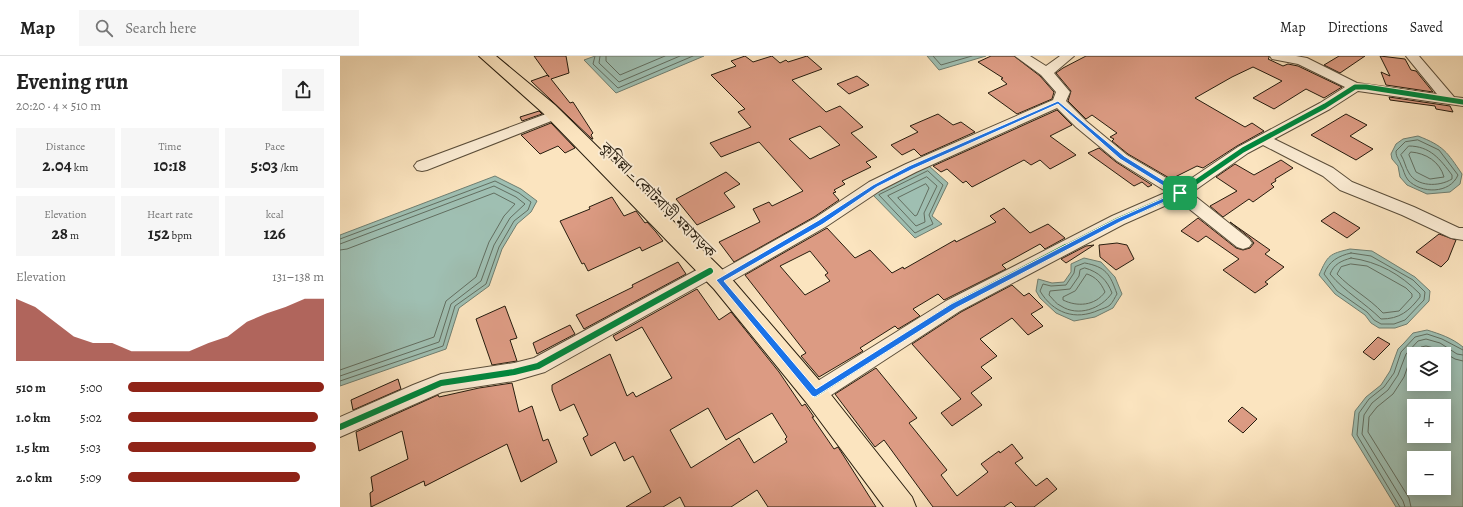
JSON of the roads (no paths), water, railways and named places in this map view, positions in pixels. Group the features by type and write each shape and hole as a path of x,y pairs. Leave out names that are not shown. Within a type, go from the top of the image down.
{"main road":[{"name":"কুমিল্লা - কোটবাড়ী মহাসড়ক","path":"487,56 554,115 715,276 815,394 902,507"}],"street":[{"path":"340,427 441,383 514,372 538,366 821,222 875,186 911,168 1058,102 1063,92 1046,72 1021,56"},
{"path":"1046,72 1068,56"},
{"path":"1276,56 1302,61 1355,87 1366,87 1456,101"},
{"path":"1412,56 1456,101"},
{"path":"815,394 953,306 1118,220 1180,193 1243,150 1325,106 1355,87"},
{"path":"1058,102 1122,158 1180,193 1243,243"},
{"path":"422,166 554,115"},
{"path":"1262,139 1317,166 1346,186 1408,211 1442,228 1457,234 1463,234"}],"water":[{"path":"595,56 704,56 616,93 584,60"},
{"path":"927,56 986,56 939,70"},
{"path":"1418,136 1434,143 1444,150 1462,174 1460,184 1450,192 1427,194 1407,185 1400,177 1398,166 1392,159 1391,154 1396,144 1403,139"},
{"path":"929,166 948,183 932,216 942,224 915,238 871,193"},
{"path":"495,176 521,189 537,201 531,212 517,224 502,249 489,286 459,308 446,349 340,386 340,235"},
{"path":"1350,249 1372,251 1415,277 1430,291 1429,301 1407,324 1395,328 1379,328 1371,323 1365,315 1335,294 1319,275 1330,256"},
{"path":"1084,258 1101,262 1115,277 1122,294 1113,308 1095,317 1074,321 1056,313 1040,298 1036,291 1038,279 1052,283 1064,282 1071,272 1071,264"},
{"path":"1427,330 1450,339 1463,347 1463,507 1396,507 1352,435 1355,411 1366,397 1381,385 1390,371 1398,349 1413,333"}]}
